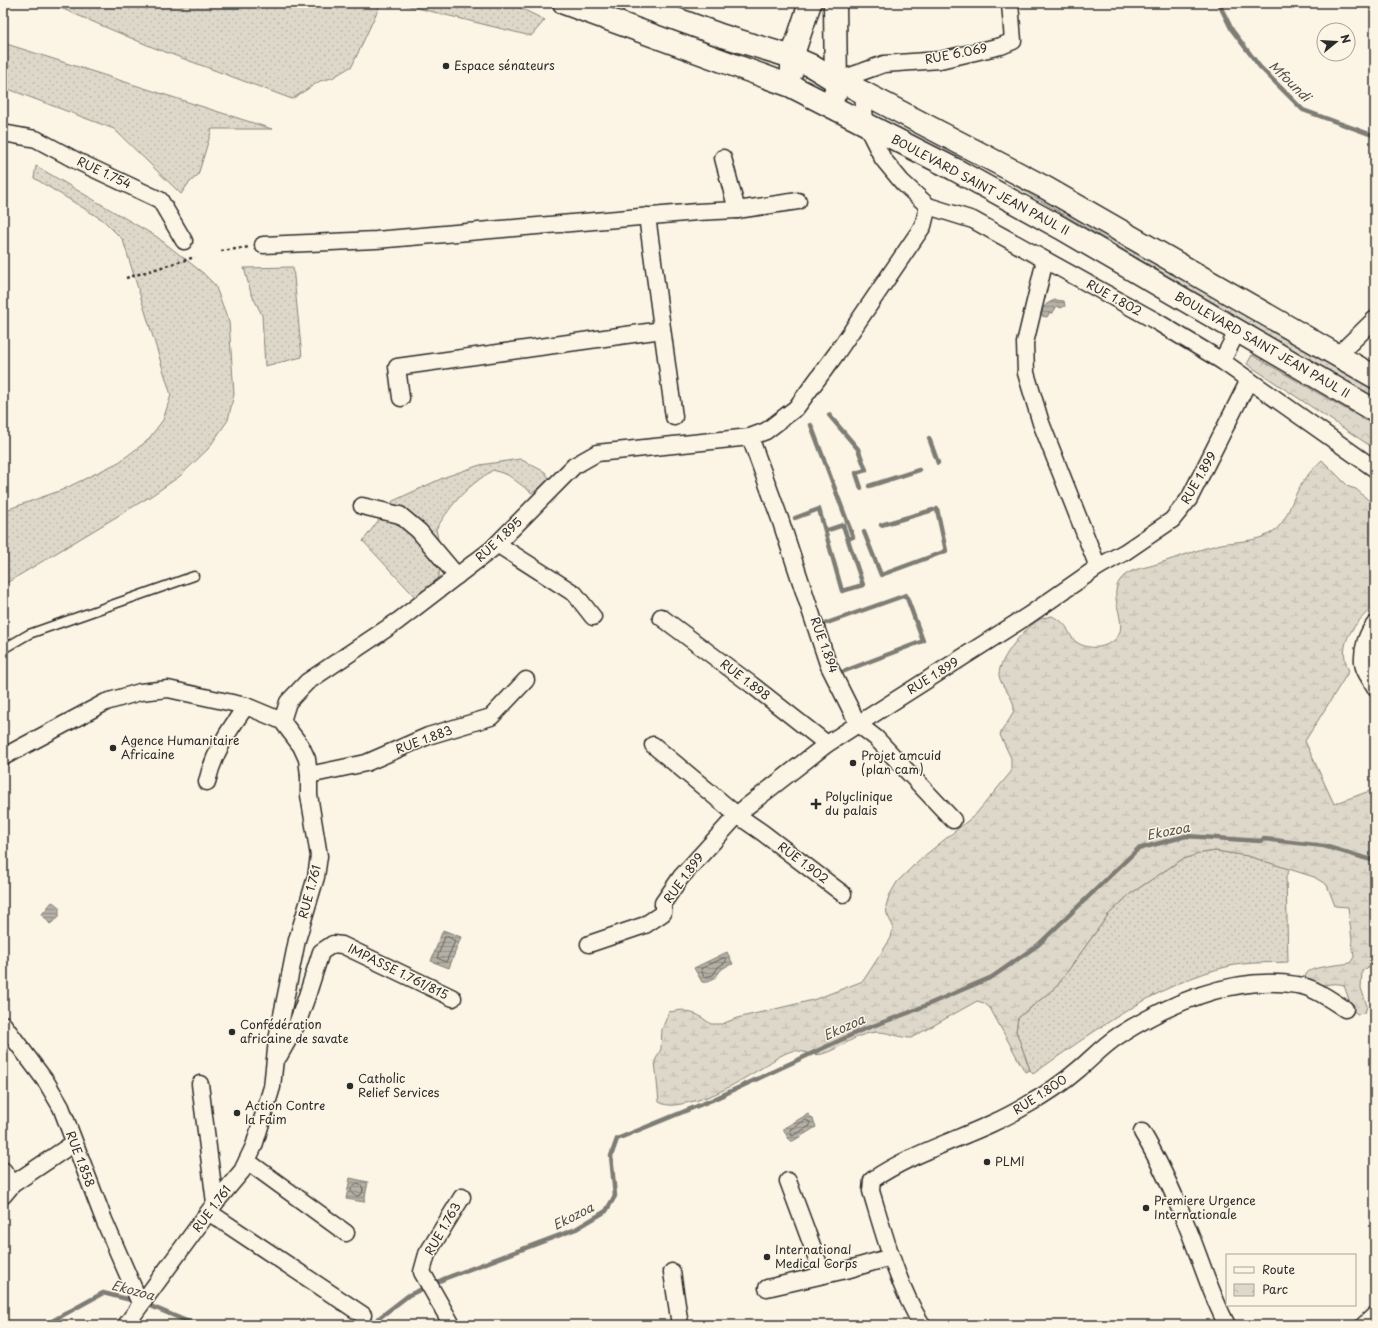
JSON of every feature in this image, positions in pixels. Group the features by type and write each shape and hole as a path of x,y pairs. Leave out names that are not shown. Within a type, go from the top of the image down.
{"main road":[{"name":"BOULEVARD SAINT JEAN PAUL II","path":"564,3 791,86 954,169 1061,228 1375,411"},
{"path":"632,3 723,36 792,57 810,65 838,81 863,92 1046,188 1375,377"},
{"path":"791,86 792,57 810,3"},
{"path":"835,3 838,81 836,110"}],"street":[{"name":"RUE 6.069","path":"838,81 884,64 940,60 1001,46 1013,41 1010,3"},
{"path":"863,92 865,124"},
{"name":"RUE 1.802","path":"865,124 891,171 928,206 973,220 1154,320 1222,361 1375,469"},
{"name":"RUE 1.754","path":"3,133 36,139 160,200 184,240"},
{"path":"723,158 737,210"},
{"path":"263,245 376,240 647,216 737,210 798,201"},
{"name":"RUE 1.895","path":"282,721 288,702 307,682 398,621 497,544 574,466 597,453 750,437 766,432 796,408 836,354 924,226 928,206"},
{"path":"647,216 674,417"},
{"path":"1045,260 1025,343 1026,373 1042,423 1098,568"},
{"path":"1338,355 1375,319"},
{"path":"402,398 397,366 662,330"},
{"path":"1222,361 1238,330"},
{"name":"RUE 1.899","path":"589,944 645,925 663,912 663,903 681,877 737,815 827,744 1029,615 1172,520 1190,499 1249,380"},
{"name":"RUE 1.894","path":"750,437 780,519 828,664 858,724 876,738 953,820"},
{"path":"362,506 400,515 419,531 457,576"},
{"path":"497,544 575,594 593,617"},
{"name":"RUE 1.898","path":"661,617 752,685 827,744"},
{"path":"1375,624 1370,629 1365,646 1363,663 1375,687"},
{"name":"RUE 1.883","path":"309,775 366,763 428,736 491,717 526,680"},
{"path":"3,757 106,702 140,692 168,689 246,706 282,721"},
{"path":"206,782 211,763 223,739 246,706"},
{"name":"RUE 1.761","path":"126,1325 140,1303 242,1171 254,1146 272,1087 277,1040 297,940 316,877 319,856 309,796 307,760 301,746 282,721"},
{"name":"RUE 1.902","path":"653,745 737,815 843,894"},
{"name":"IMPASSE 1.761/815","path":"275,1062 297,1024 321,952 333,944 342,945 453,998"},
{"name":"RUE 1.800","path":"922,1325 911,1307 890,1257 871,1191 872,1180 890,1168 990,1125 1026,1106 1077,1071 1117,1037 1160,1012 1208,993 1247,982 1298,985 1327,997 1345,1009"},
{"name":"RUE 1.858","path":"3,1024 47,1083 60,1107 104,1220 140,1303"},
{"path":"200,1084 212,1208 363,1315"},
{"path":"1142,1132 1158,1160 1188,1226 1214,1301 1228,1325"},
{"path":"3,1170 8,1190 74,1143"},
{"path":"247,1161 346,1233"},
{"path":"788,1181 823,1274"},
{"name":"RUE 1.763","path":"452,1325 422,1272 427,1254 462,1197"},
{"path":"767,1288 823,1274 846,1270 890,1257"},
{"path":"672,1272 680,1325"},
{"path":"1364,1325 1375,1315"}],"lane":[{"path":"3,649 29,634 194,576"}],"path":[{"path":"220,251 263,245"},
{"path":"126,278 195,257"}],"green space":[{"path":"49,3 381,3 352,66 332,78 320,81 292,99 152,47"},
{"path":"397,3 510,3 545,20 531,36"},
{"path":"3,43 272,129 212,129 198,175 188,184 181,194 114,129 3,87"},
{"path":"877,112 1013,180 1375,391 1375,398 995,174"},
{"path":"36,166 157,237 203,273 215,285 229,322 234,394 228,420 208,449 180,476 151,496 3,585 3,511 62,490 119,462 147,441 163,420 171,395 123,240 103,220 34,178"},
{"path":"293,267 302,357 265,366 262,315 251,293 244,268"},
{"path":"1252,355 1375,426 1375,449 1247,364"},
{"path":"520,459 545,472 550,480 532,493 508,475 493,470 467,489 449,510 436,529 440,550 439,577 419,601 363,541 393,501 445,477 480,465"},
{"path":"1322,460 1349,487 1356,489 1375,506 1375,604 1355,626 1350,634 1344,651 1345,660 1349,671 1305,741 1334,804 1375,789 1375,967 1369,967 1362,971 1361,988 1367,1006 1365,1013 1357,1014 1352,1009 1344,985 1335,984 1312,986 1307,985 1306,979 1306,974 1310,971 1321,967 1350,963 1354,957 1348,907 1335,906 1327,885 1314,877 1248,856 1216,851 1201,853 1181,860 1130,894 1108,915 1057,986 1018,1018 1016,1031 1030,1070 1025,1072 990,1008 984,1003 977,1001 911,1038 878,1032 863,1035 829,1052 818,1055 799,1051 788,1052 716,1094 675,1105 666,1105 659,1102 655,1061 661,1049 662,1029 669,1012 682,1010 698,1015 711,1024 722,1024 737,1018 813,1000 863,981 891,938 893,926 887,914 886,906 889,896 897,882 918,861 975,815 1011,772 1011,758 1000,735 1012,715 1014,708 1012,700 999,675 1003,660 1022,634 1037,621 1052,616 1065,625 1074,640 1084,646 1099,647 1114,640 1120,633 1121,624 1116,594 1118,585 1124,576 1135,570 1205,548 1221,544 1253,540 1271,533 1281,524 1303,482"},
{"path":"1216,851 1248,856 1290,869 1286,876 1288,962 1252,963 1230,966 1178,984 1152,996 1127,1011 1033,1074 1030,1070 1016,1031 1018,1018 1057,986 1108,915 1130,894 1181,860 1201,853"}],"water":[{"path":"1055,300 1064,301 1065,306 1061,308 1057,306 1052,314 1050,312 1047,317 1042,316 1043,308 1049,302"},
{"path":"52,902 59,906 59,917 50,924 42,914"},
{"path":"443,930 461,937 449,968 431,961"},
{"path":"727,952 733,964 722,969 711,981 702,982 694,968"},
{"path":"808,1114 813,1119 816,1127 793,1141 790,1141 784,1131 784,1128"},
{"path":"350,1178 368,1182 364,1202 346,1199"}],"waterway":[{"name":"Mfoundi","path":"1221,3 1220,6 1232,30 1260,67 1303,110 1375,136"},
{"path":"829,415 858,449 866,470 856,473 861,488"},
{"path":"811,425 853,537 848,539"},
{"path":"929,438 938,463"},
{"path":"869,486 919,470"},
{"path":"795,518 819,509 842,591 863,585 843,525 825,531"},
{"path":"864,532 881,575 946,551 937,509"},
{"path":"881,525 933,510"},
{"path":"827,623 906,595 923,641 842,672"},
{"name":"Ekozoa","path":"370,1325 409,1295 446,1278 576,1229 606,1211 615,1196 611,1156 617,1139 712,1100 862,1030 908,1013 992,977 1038,945 1138,849 1186,836 1260,841 1264,839 1324,846 1375,861"},
{"name":"Ekozoa","path":"45,1325 103,1293 135,1301"},
{"name":"Ekozoa","path":"146,1304 196,1325"}],"place":[{"name":"Espace sénateurs","path":"446,66"},
{"name":"Agence Humanitaire Africaine","path":"113,748"},
{"name":"Projet amcuid (plan cam)","path":"853,763"},
{"name":"Polyclinique du palais","path":"816,804"},
{"name":"Confédération africaine de savate","path":"232,1032"},
{"name":"Catholic Relief Services","path":"350,1086"},
{"name":"Action Contre la Faim","path":"237,1113"},
{"name":"PLMI","path":"987,1162"},
{"name":"Premiere Urgence Internationale","path":"1146,1208"},
{"name":"International Medical Corps","path":"767,1257"}]}
